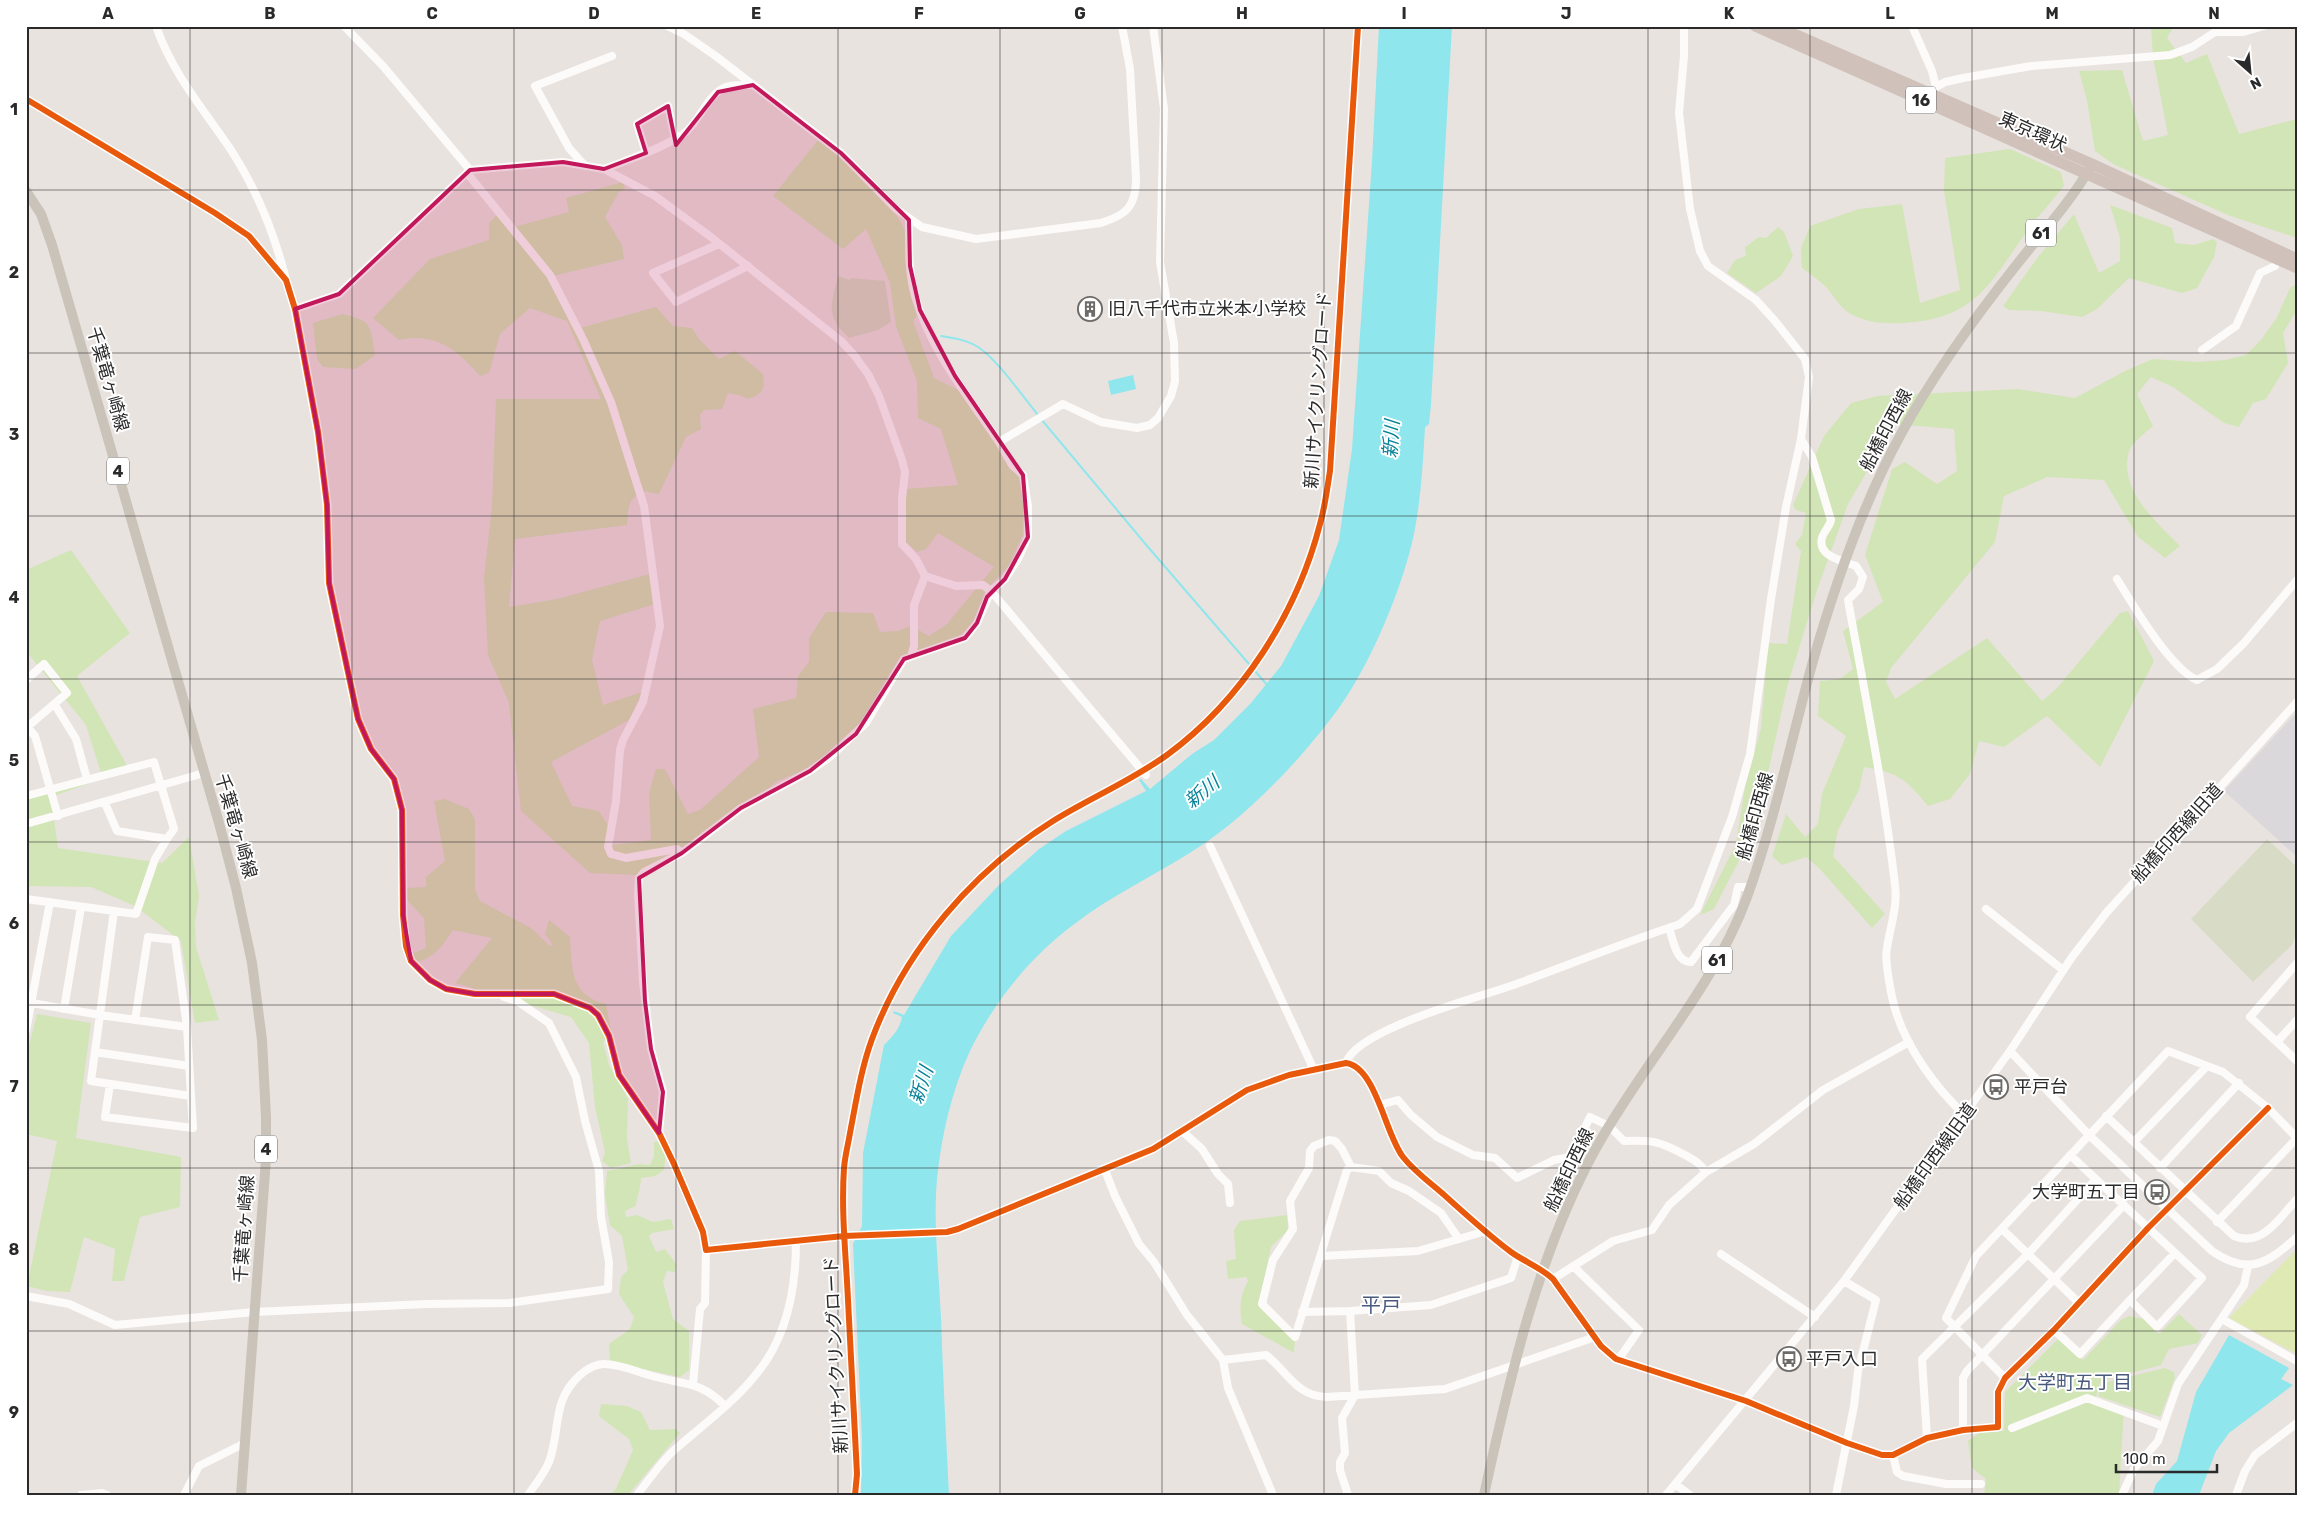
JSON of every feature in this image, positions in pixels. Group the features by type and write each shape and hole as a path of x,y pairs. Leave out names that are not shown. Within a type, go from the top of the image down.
{"highway":[{"name":"東京環状","path":"1755,26 1845,62 1945,106 2092,164 2297,258"},
{"name":"東京環状","path":"1776,26 1845,62 1934,92 1945,106 2086,175 2297,268"}],"main road":[{"name":"船橋印西線","path":"1484,1495 1517,1364 1544,1271 1574,1192 1609,1126 1706,979 1738,917 1750,887 1776,810 1813,662 1846,562 1883,469 1915,408 1952,351 2086,175 2092,164"},
{"name":"千葉竜ヶ崎線","path":"26,191 46,223 236,888 252,963 262,1040 266,1159 241,1495"}],"street":[{"path":"156,26 189,92 232,151 242,170 274,239 295,309 319,441 327,505 329,583 358,720 371,749 394,779 402,810 403,915 406,946 411,961 430,980 446,989 475,994 554,994 590,1008 598,1014 609,1036 619,1075 659,1133 703,1232 706,1250 705,1303 700,1309 692,1384"},
{"path":"344,26 383,66 550,275 584,339 611,402 623,445 632,461 644,506 660,626 643,702 621,743 616,801 608,847 612,854 626,858 676,849 682,853"},
{"path":"667,26 701,45 841,153 909,220 934,230 976,239 1101,223 1116,218 1127,210 1136,190 1136,179 1130,69 1122,26"},
{"path":"999,442 1063,404 1101,422 1138,428 1150,425 1158,418 1170,396 1176,365 1160,245 1164,109 1153,26"},
{"path":"1346,1063 1352,1051 1412,1019 1518,984 1680,924 1698,908 1732,817 1755,731 1762,658 1782,529 1802,439 1809,377 1805,359 1756,300 1708,266 1697,243 1687,187 1679,113 1684,56 1684,26"},
{"path":"1912,26 1932,71 1934,92"},
{"path":"1934,92 1945,82 2031,66 2170,54 2192,47 2215,32 2243,32 2264,26"},
{"path":"585,166 569,148 535,86 612,56"},
{"path":"604,169 646,153 688,131 718,92 726,87 753,85"},
{"path":"26,99 144,168 242,232 267,255 286,280"},
{"path":"646,153 637,124 668,106 675,139"},
{"path":"295,309 339,294 468,172 563,162 604,169 654,196 720,244 842,341 868,374 892,427 905,472 902,499 902,544 916,559 925,576 956,586 983,585 991,591 1146,775"},
{"path":"659,1133 663,1092 651,1049 645,1002 639,878 644,872 682,853 740,808 810,771 837,750 866,723 904,659 965,638 977,623 991,591 1005,579 1028,537 1028,506 1023,475 1012,465 999,442 954,376 920,310 910,266 909,220"},
{"path":"720,244 653,273 676,302 748,266"},
{"path":"2202,350 2236,326 2260,273 2275,266"},
{"path":"1802,439 1812,457 1831,520 1822,536 1822,548 1825,553 1856,566 1863,577 1862,584 1848,600 1879,773 1895,886 1892,929 1886,950 1895,1011 1909,1042 1941,1091 1965,1115"},
{"path":"911,656 914,646 914,605 925,576"},
{"path":"2117,579 2164,649 2183,671 2197,680 2217,669 2237,649 2297,580"},
{"path":"26,680 44,664 67,693 27,727 36,736 58,816"},
{"name":"船橋印西線旧道","path":"1666,1495 1844,1281 1965,1115 2063,970 2107,912 2297,702"},
{"path":"55,705 76,739 88,780"},
{"path":"26,796 154,762 174,829 155,859 136,914 26,899"},
{"path":"26,824 204,774"},
{"path":"105,803 116,832 167,839"},
{"path":"1210,846 1314,1070"},
{"path":"1669,928 1680,958 1686,962 1691,962 1734,905 1738,887 1750,887"},
{"path":"26,1032 29,1002 50,902"},
{"path":"64,1009 81,907"},
{"path":"1986,909 2063,970"},
{"path":"114,911 91,1081 191,1096"},
{"path":"110,1084 105,1116 194,1128 186,1026 175,940 148,938 135,1020"},
{"path":"2297,963 2250,1017 2297,1061"},
{"path":"26,1296 69,1304 115,1324 254,1312 426,1304 509,1304 608,1289 609,1262 601,1217 599,1171 585,1121 576,1077 549,1022 517,1001 495,994"},
{"path":"29,1002 100,1015 186,1026"},
{"path":"2276,1042 2297,1020"},
{"path":"1553,1279 1613,1241 1652,1230 1669,1205 1706,1172 1754,1144 1823,1090 1909,1042"},
{"path":"2010,1050 2089,1135 2212,1251 2225,1260 2248,1266 2276,1256 2297,1237"},
{"path":"2005,1378 1946,1318 1976,1256 2168,1051 2223,1072 2268,1108 2297,1138 2217,1222"},
{"path":"95,1052 189,1066"},
{"path":"706,1250 844,1236 947,1232 979,1222 1153,1149 1247,1090 1314,1070 1346,1063 1355,1064 1362,1070 1398,1151 1415,1172 1518,1256 1544,1271 1553,1279 1601,1346 1618,1360 1746,1401 1847,1443 1882,1455 1893,1455 1927,1438 1963,1430 1998,1427 1998,1392 2005,1378 2054,1330 2148,1228 2268,1108"},
{"path":"2134,1142 2207,1066"},
{"path":"2160,1168 2239,1083"},
{"path":"1379,1105 1398,1100 1437,1137 1473,1154 1495,1158 1517,1178 1554,1160 1571,1157 1590,1117 1609,1126 1624,1142 1647,1140 1666,1143 1701,1164 1706,1172"},
{"path":"2106,1116 2217,1222 2234,1236 2243,1240 2251,1240 2268,1231 2297,1199"},
{"path":"1182,1131 1202,1149 1218,1174 1228,1184 1230,1203"},
{"path":"1329,1140 1335,1141 1342,1149 1351,1167 1347,1170 1302,1312 1296,1337 1262,1304 1273,1260 1293,1229 1290,1212 1292,1196 1309,1168 1310,1151 1314,1146 1329,1140"},
{"path":"2070,1155 2202,1278 2158,1327 2130,1300"},
{"path":"1351,1167 1379,1171 1391,1183 1409,1192 1441,1214 1459,1239"},
{"path":"1105,1170 1115,1196 1139,1244 1154,1262 1187,1315 1223,1360 1228,1388 1241,1414 1273,1495"},
{"path":"1927,1438 1922,1359 1956,1328 2028,1254 2096,1179"},
{"path":"1963,1430 1963,1378 1981,1354 2124,1205"},
{"path":"2002,1229 2078,1302"},
{"path":"1321,1256 1418,1251 1486,1231"},
{"path":"637,1495 669,1455 725,1406 758,1372 786,1320 792,1293 796,1242"},
{"path":"2054,1330 2080,1354 2175,1253"},
{"path":"1721,1254 1815,1317"},
{"path":"1302,1312 1350,1311 1431,1305 1511,1278 1518,1256"},
{"path":"1573,1266 1639,1330 1618,1360"},
{"path":"2122,1495 2134,1469 2158,1441 2178,1384 2244,1285 2248,1266"},
{"path":"1836,1495 1847,1443 1858,1371 1876,1300 1844,1281"},
{"path":"1348,1495 1340,1470 1340,1462 1344,1453 1342,1418 1355,1395 1350,1311"},
{"path":"2222,1319 2297,1361"},
{"path":"1223,1360 1266,1355 1274,1361 1281,1372 1308,1395 1317,1397 1355,1395 1446,1389 1595,1337"},
{"path":"528,1495 548,1464 561,1401 569,1387 585,1370 604,1364 668,1381 692,1384 712,1393 725,1406"},
{"path":"2012,1428 2087,1398 2163,1426"},
{"path":"2236,1495 2245,1471 2255,1455 2297,1423"},
{"path":"184,1495 199,1466 245,1443"},
{"path":"1893,1455 1897,1472 1903,1476 1946,1484 1981,1484"},
{"path":"1675,1484 1690,1495"},
{"path":"81,1495 102,1493 107,1495"}],"highlighted area":[{"path":"753,85 841,153 909,220 910,266 920,310 955,376 1023,475 1028,537 1005,579 987,597 977,623 965,638 904,659 856,734 810,771 741,808 682,853 639,878 645,1001 651,1049 663,1092 659,1133 619,1075 609,1036 598,1015 590,1008 554,994 475,994 446,989 430,980 411,961 403,915 402,810 394,779 371,749 358,719 329,583 327,505 318,432 295,309 339,294 470,170 563,162 604,169 646,153 637,124 668,106 676,145 718,92"}],"shaded area":[{"path":"2297,712 2297,857 2224,791"}],"green space":[{"path":"2151,26 2174,26 2167,38 2186,63 2207,54 2239,134 2297,119 2297,238 2228,215 2113,164 2095,151 2087,101 2079,71 2122,70 2143,141 2168,135 2153,57"},
{"path":"819,139 841,157 880,195 900,221 906,235 906,262 910,290 918,314 913,321 934,378 960,391 1001,451 1003,458 1019,476 1023,505 1023,534 1008,567 985,591 972,624 957,638 900,657 859,724 820,759 804,770 777,781 768,789 740,804 693,841 649,865 636,875 590,873 521,811 509,703 488,655 484,578 492,506 496,399 601,399 567,321 530,308 500,334 489,373 480,376 463,358 445,345 424,339 399,340 373,318 430,259 489,240 489,223 497,215 514,227 569,212 566,198 623,182 625,189 619,192 605,217 622,245 624,259 553,276 580,328 656,307 673,326 692,328 699,339 719,359 735,351 763,374 764,384 762,390 757,395 748,399 728,393 722,409 704,410 700,415 701,429 686,437 659,494 643,491 634,497 629,509 627,525 515,539 509,607 557,599 650,574 655,604 600,621 592,660 603,705 642,692 629,720 551,762 572,806 599,811 607,824 614,845 651,840 649,793 656,769 665,769 688,814 700,810 759,757 753,709 796,698 798,676 809,662 809,638 826,612 873,613 880,632 898,631 911,626 929,636 947,624 994,567 938,533 926,549 917,552 905,541 906,489 958,485 941,429 918,418 917,381 896,326 890,283 866,229 843,249 773,196"},
{"path":"2010,149 2061,172 2064,186 2032,224 1991,281 1965,306 1928,320 1903,323 1869,321 1849,313 1826,287 1802,268 1801,248 1810,226 1859,209 1902,204 1920,303 1960,290 1944,191 1945,158"},
{"path":"2110,205 2172,228 2175,243 2194,245 2213,239 2217,242 2214,257 2197,288 2182,293 2129,278 2097,309 2082,317 2041,311 2009,310 2003,306 2038,257 2074,214 2099,273 2120,261 2120,238"},
{"path":"1778,227 1784,232 1793,256 1781,276 1756,293 1727,273 1735,260 1746,256 1745,247 1759,237 1766,238"},
{"path":"838,276 850,280 851,278 885,281 891,322 878,330 849,338 841,330 833,316 833,295"},
{"path":"2297,284 2297,310 2283,333 2288,363 2266,399 2253,403 2239,427 2224,423 2173,387 2151,377 2137,394 2153,426 2136,441 2129,451 2127,465 2129,479 2141,504 2180,546 2165,558 2138,537 2104,480 2047,477 2004,496 1995,542 1891,668 1886,682 1895,699 1987,638 2042,701 2057,688 2120,613 2128,611 2154,661 2100,767 2047,716 2004,747 1979,741 1970,774 1950,799 1928,806 1914,789 1901,779 1886,772 1864,767 1859,790 1838,830 1833,856 1885,914 1872,928 1819,868 1806,857 1782,865 1772,856 1786,814 1805,837 1818,824 1822,794 1846,736 1818,716 1820,681 1840,679 1853,669 1843,631 1883,602 1865,555 1892,469 1905,462 1937,484 1957,471 1954,429 1895,424 1848,504 1817,590 1787,687 1761,804 1747,845 1714,909 1700,915 1736,844 1745,787 1761,728 1768,643 1787,644 1801,551 1795,544 1802,535 1806,513 1796,510 1793,505 1824,436 1851,403 1878,396 2018,389 2075,398 2125,371 2153,359 2198,362 2225,360 2246,355 2261,340 2276,319 2290,288"},
{"path":"342,314 360,319 365,322 371,331 375,355 356,369 323,367 317,359 313,323"},
{"path":"71,550 130,633 77,676 129,769 51,797 58,848 162,863 189,837 199,896 195,923 196,947 219,1020 195,1023 181,941 135,906 91,887 26,886 26,799 101,773 86,725 26,651 26,570"},
{"path":"445,799 469,809 475,819 475,889 480,901 531,928 550,946 553,945 545,934 549,920 570,937 571,959 575,979 579,987 585,995 606,1004 612,1037 603,1042 609,1065 628,1099 627,1139 631,1163 611,1168 602,1161 605,1152 595,1107 589,1043 571,1017 455,983 492,938 453,930 433,955 415,962 411,954 426,948 424,918 407,900 407,888 426,887 426,877 445,861 434,801"},
{"path":"2267,839 2297,867 2297,931 2292,945 2253,982 2191,919"},
{"path":"37,1014 91,1023 76,1138 181,1157 180,1207 140,1217 124,1281 112,1281 115,1249 84,1237 70,1292 47,1291 27,1286 57,1141 26,1134 26,1058"},
{"path":"660,1141 666,1152 664,1170 655,1176 641,1178 636,1206 625,1211 626,1217 637,1215 653,1222 671,1219 674,1229 652,1233 649,1236 656,1252 665,1249 677,1265 675,1272 667,1271 663,1282 673,1319 689,1331 689,1370 680,1377 610,1362 609,1344 630,1329 634,1317 619,1294 621,1277 628,1270 622,1236 610,1225 605,1195 607,1171 639,1164 650,1165 654,1156 654,1142"},
{"path":"1287,1215 1288,1230 1271,1247 1259,1302 1261,1308 1295,1339 1294,1353 1242,1324 1241,1302 1248,1281 1246,1277 1228,1279 1226,1261 1236,1259 1234,1230 1240,1221"},
{"path":"2297,1249 2297,1354 2229,1318"},
{"path":"2179,1314 2202,1335 2198,1343 2169,1349 2161,1365 2101,1381 2096,1397 2124,1407 2119,1495 1984,1495 1986,1479 1972,1468 1968,1441 1980,1432 2004,1431 2005,1392 2058,1339 2083,1360 2121,1320 2129,1316 2144,1319 2159,1334"},
{"path":"2165,1368 2174,1372 2175,1378 2160,1417 2098,1396 2103,1383"},
{"path":"601,1404 627,1406 641,1412 650,1430 676,1429 680,1433 628,1495 610,1495 616,1489 633,1450 629,1439 599,1416"}],"water":[{"name":"新川","path":"1379,26 1452,26 1431,405 1429,424 1425,427 1420,494 1414,534 1395,598 1376,643 1343,702 1314,740 1278,780 1240,816 1202,845 1104,903 1057,938 1042,951 1014,982 990,1015 970,1051 958,1081 944,1130 937,1179 936,1231 949,1495 861,1495 862,1440 853,1244 862,1226 863,1153 884,1045 898,1029 902,1017 893,1013 894,1011 904,1015 951,936 999,885 1039,849 1066,831 1146,791 1139,780 1141,779 1150,789 1192,754 1214,740 1251,703 1281,666 1319,596 1339,540 1352,449 1372,161"},
{"path":"1133,375 1136,389 1111,395 1108,381"},
{"path":"2229,1335 2289,1368 2281,1379 2293,1385 2229,1433 2216,1451 2199,1495 2152,1495 2156,1484 2177,1461 2196,1392"}],"waterway":[{"path":"941,336 978,347 1001,369 1038,415"},
{"path":"1041,419 1268,686"}],"cycle path":[{"name":"新川サイクリングロード","path":"855,1495 857,1474 843,1184 845,1159 857,1098 872,1039 886,1006 903,974 945,915 969,888 1024,841 1053,821 1153,764 1194,733 1219,708 1263,652 1297,590 1320,524 1330,471 1358,26"},
{"path":"26,99 215,213 249,236 286,280 295,309 318,432 327,505 329,583 358,719 371,749 394,779 402,810 403,915 406,946 411,961 430,980 446,989 475,994 554,994 590,1008 598,1015 609,1036 619,1075 659,1133 674,1164 703,1232 706,1250 844,1236 947,1232 958,1229 1153,1149 1247,1090 1289,1075 1346,1063 1356,1067 1365,1076 1379,1103 1397,1147 1407,1162 1502,1245 1553,1279 1601,1346 1616,1359 1746,1401 1847,1443 1882,1455 1893,1455 1927,1438 1963,1430 1998,1427 1998,1392 2005,1378 2054,1330 2148,1228 2268,1108"}],"place":[{"name":"旧八千代市立米本小学校","path":"1090,309"},
{"name":"平戸台","path":"1996,1087"},
{"name":"大学町五丁目","path":"2157,1192"},
{"name":"平戸入口","path":"1789,1359"}],"district":[{"name":"平戸","path":"1381,1305"},
{"name":"大学町五丁目","path":"2075,1382"}]}
